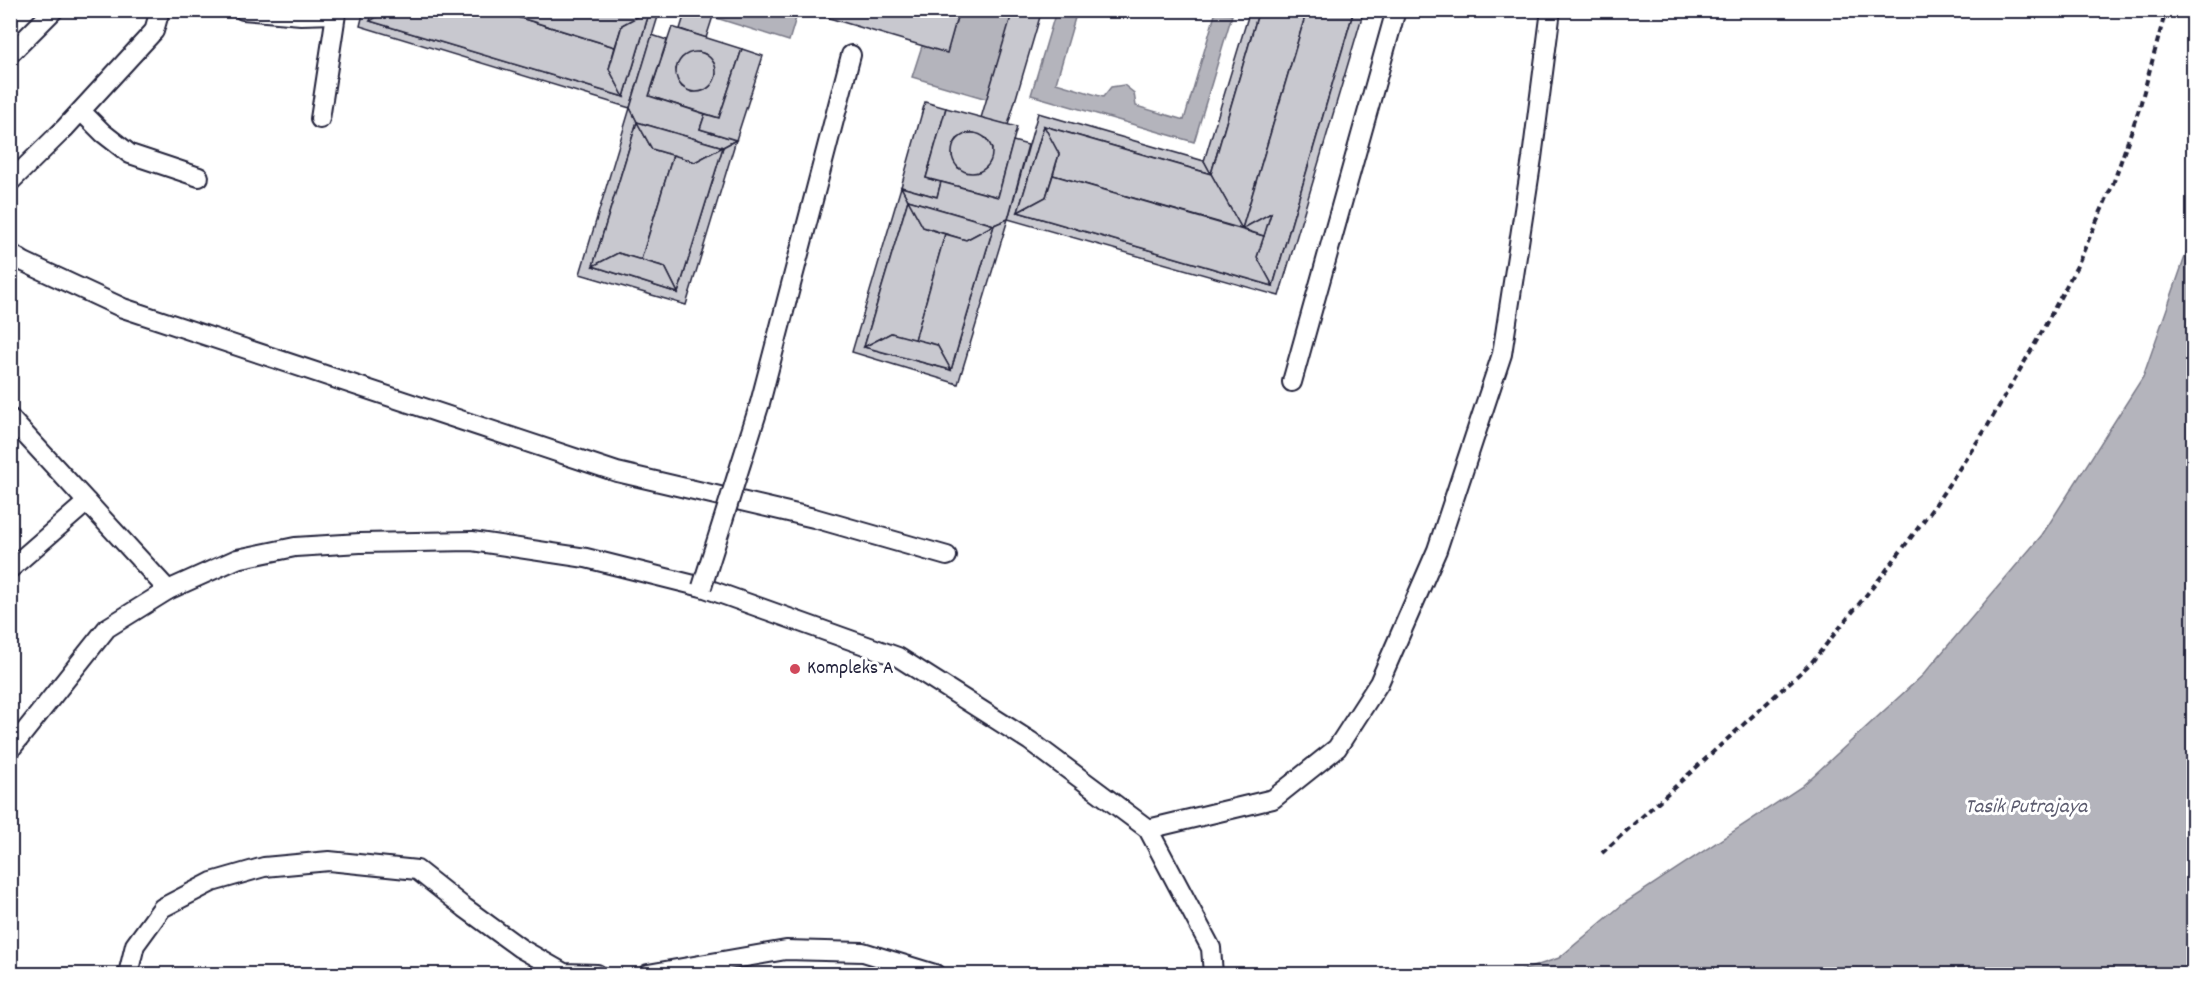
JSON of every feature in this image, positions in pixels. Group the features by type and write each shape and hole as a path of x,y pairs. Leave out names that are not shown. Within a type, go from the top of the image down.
{"lane":[{"path":"10,54 54,10"},
{"path":"10,182 81,111 154,31 160,10"},
{"path":"243,10 301,15 336,12 320,119"},
{"path":"1293,382 1396,10"},
{"path":"1148,829 1273,799 1337,748 1378,684 1437,550 1502,354 1532,158 1551,10"},
{"path":"702,587 760,403 851,55"},
{"path":"81,111 103,133 130,154 199,177"},
{"path":"10,253 24,262 123,308 617,472 814,518 947,556"},
{"path":"10,417 168,590"},
{"path":"10,569 87,502"},
{"path":"10,750 107,628 168,590 237,559 295,547 471,541 586,558 702,587 898,657 1030,741 1148,829 1211,948 1213,975"},
{"path":"128,975 135,945 162,908 212,882 264,867 329,861 417,870 520,948 564,973 597,975"},
{"path":"648,975 786,950 863,952 935,975"}],"path":[{"path":"1602,854 1811,663 1886,572 1933,508 1987,427 2077,266 2112,184 2132,129 2159,42 2166,10"}],"water":[{"path":"715,10 798,11 789,41 713,17"},
{"path":"959,11 1013,11 987,99 912,77 922,46 947,52"},
{"path":"1056,11 1077,11 1056,83 1103,97 1111,87 1124,85 1134,93 1136,106 1184,120 1216,11 1232,15 1194,142 1031,95"},
{"name":"Tasik Putrajaya","path":"2193,234 2193,974 1512,974 1559,958 1623,904 1801,787 1923,675 2042,535 2143,377"}],"building":[{"path":"364,10 373,10 370,21 624,97 650,10 660,10 630,108 360,26"},
{"path":"388,10 495,10 615,47 609,69 624,97 370,21"},
{"path":"495,10 650,10 622,25 615,47"},
{"path":"650,10 624,97 609,69 622,25"},
{"path":"686,10 715,10 706,38 680,29"},
{"path":"802,10 959,10 947,53"},
{"path":"1013,10 1042,10 1008,125 981,118"},
{"path":"1250,10 1259,10 1211,174 1204,161"},
{"path":"1259,10 1307,10 1242,229 1211,174"},
{"path":"1307,10 1354,10 1273,286 1257,257 1271,213 1242,229"},
{"path":"1354,10 1364,10 1279,296 1008,219 1038,113 1204,161 1211,174 1044,126 1018,212 1273,286"},
{"path":"672,27 742,49 719,118 649,96","holes":["699,52 705,54 714,63 716,76 710,86 705,90 693,92 682,87 678,81 676,69 682,58"]},
{"path":"652,35 667,40 649,96 705,114 700,129 736,140 723,147 637,122 630,108"},
{"path":"742,49 763,56 736,140 700,129 705,114 719,118"},
{"path":"696,52 710,58 716,72 710,86 696,92 682,86 676,72 682,58"},
{"path":"925,102 946,108 926,178 941,182 937,197 901,187"},
{"path":"630,108 637,122 593,266 678,293 723,147 736,140 686,305 580,274"},
{"path":"946,108 1017,127 998,197 926,178","holes":["968,133 986,138 992,149 987,166 976,172 969,172 958,168 952,156 957,139"]},
{"path":"637,122 652,149 673,155 641,260 618,253 593,266"},
{"path":"637,122 723,147 695,162 652,149"},
{"path":"1044,126 1211,174 1242,229 1053,175 1059,154"},
{"path":"1044,126 1059,154 1046,197 1018,212"},
{"path":"972,133 986,139 992,153 986,167 972,173 958,167 952,153 958,139"},
{"path":"1013,141 1028,145 1008,219 994,225 908,200 901,187 937,197 941,182 998,197"},
{"path":"723,147 678,293 665,267 641,260 673,155 695,162"},
{"path":"1053,175 1264,236 1257,257 1273,286 1018,212 1046,197"},
{"path":"901,187 908,200 864,347 951,370 994,225 1008,219 958,384 852,352"},
{"path":"908,200 923,227 945,234 915,340 891,333 864,347"},
{"path":"908,200 994,225 966,240 923,227"},
{"path":"1271,213 1264,236 1242,229"},
{"path":"994,225 951,370 937,345 915,340 945,234 966,240"},
{"path":"618,253 665,267 678,293 593,266"},
{"path":"891,333 937,345 951,370 864,347"}],"place":[{"name":"Kompleks A","path":"795,669"}]}
